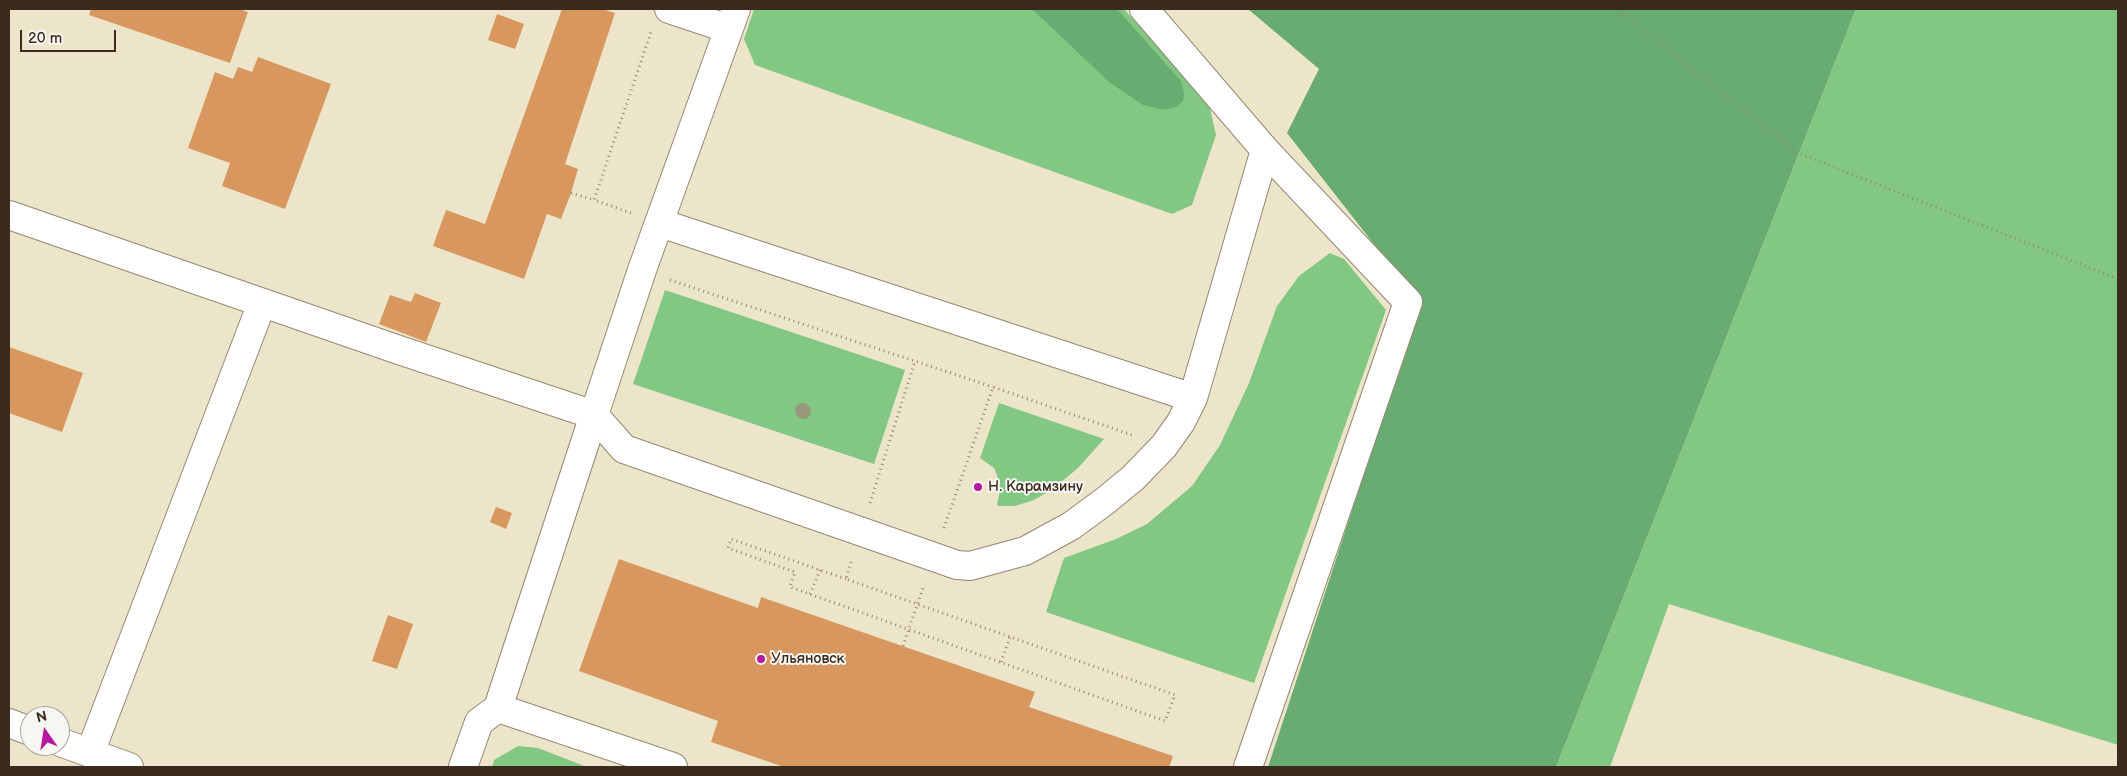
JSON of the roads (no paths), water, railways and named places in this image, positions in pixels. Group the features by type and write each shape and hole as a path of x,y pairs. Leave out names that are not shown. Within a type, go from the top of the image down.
{"street":[{"path":"1144,9 1265,150 1408,302 1248,767"},
{"path":"463,767 479,722 498,708 642,270 733,19 661,18"},
{"path":"9,215 594,415 624,449 934,557 958,565 970,566 1025,551 1071,526 1132,478 1164,446 1193,398 1265,150"},
{"path":"660,223 1193,398"},
{"path":"90,753 262,303"},
{"path":"498,708 673,767"},
{"path":"70,746 129,767"}],"place":[{"name":"Н. Карамзину","path":"978,487"},
{"name":"Ульяновск","path":"761,659"}]}
